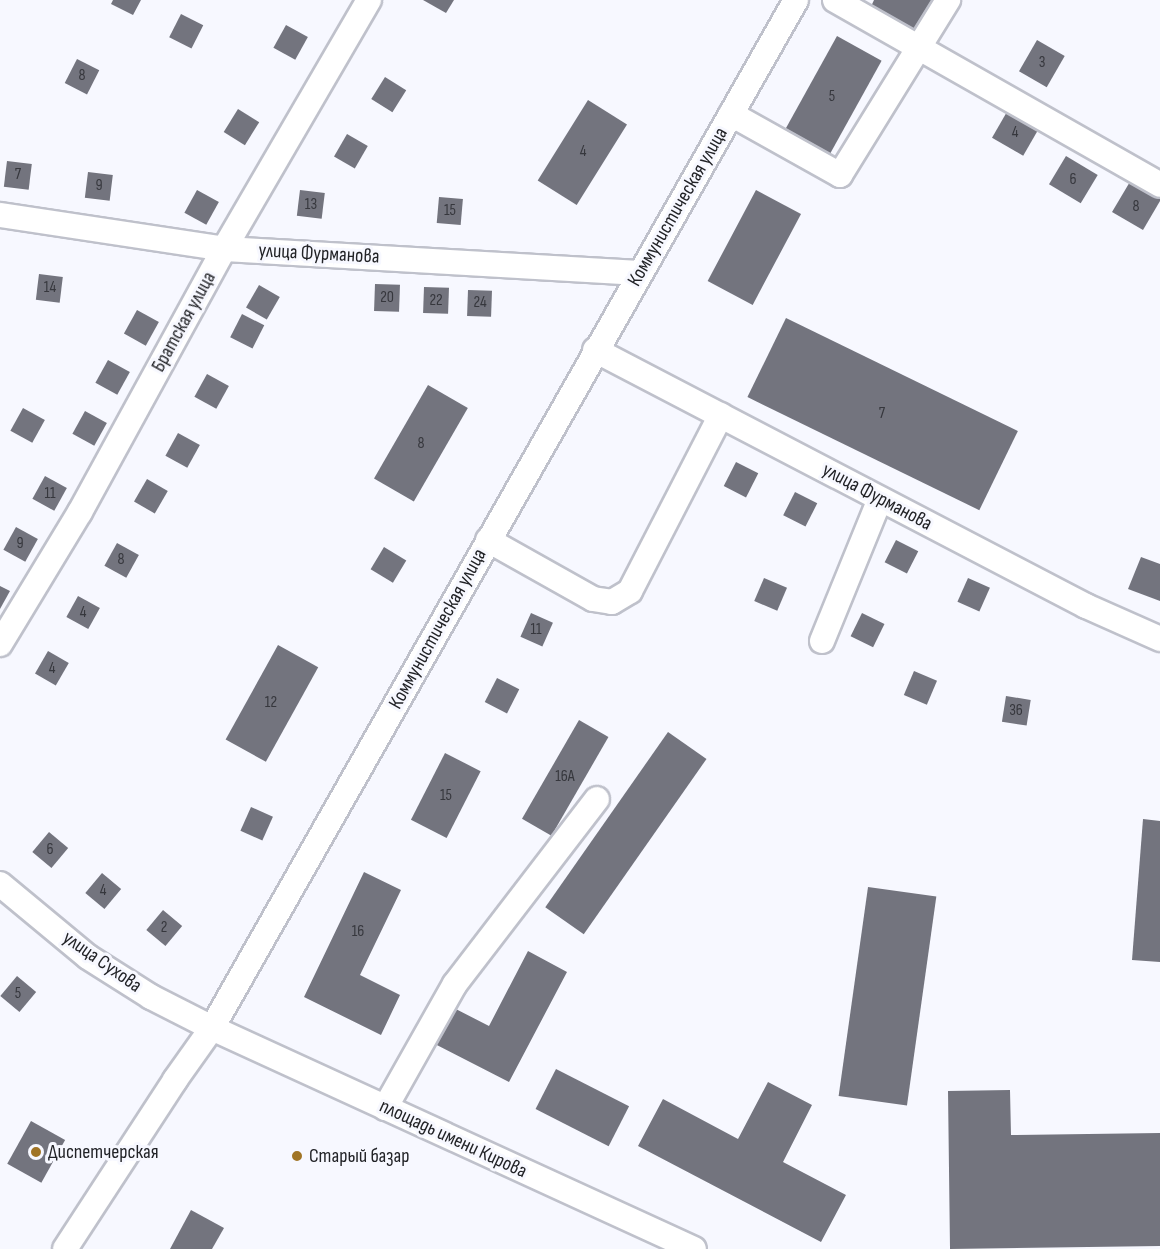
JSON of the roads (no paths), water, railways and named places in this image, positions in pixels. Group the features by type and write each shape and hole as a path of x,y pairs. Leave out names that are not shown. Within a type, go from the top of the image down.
{"street":[{"name":"Братская улица","path":"0,644 80,512 224,249 369,0"},
{"name":"Коммунистическая улица","path":"65,1249 175,1080 212,1028 796,0"},
{"path":"835,0 1160,185"},
{"path":"731,114 840,175 948,0"},
{"name":"улица Фурманова","path":"0,215 224,249 640,273"},
{"name":"улица Фурманова","path":"596,350 1086,606 1160,639"},
{"path":"488,540 593,599 612,602 630,591 721,415"},
{"path":"822,641 880,499"},
{"path":"385,1108 455,984 597,799"},
{"name":"улица Сухова","path":"0,884 88,957 151,997 212,1028"},
{"name":"площадь имени Кирова","path":"212,1028 694,1249"}],"place":[{"name":"Диспетчерская","path":"36,1152"},
{"name":"Старый базар","path":"297,1156"}]}
